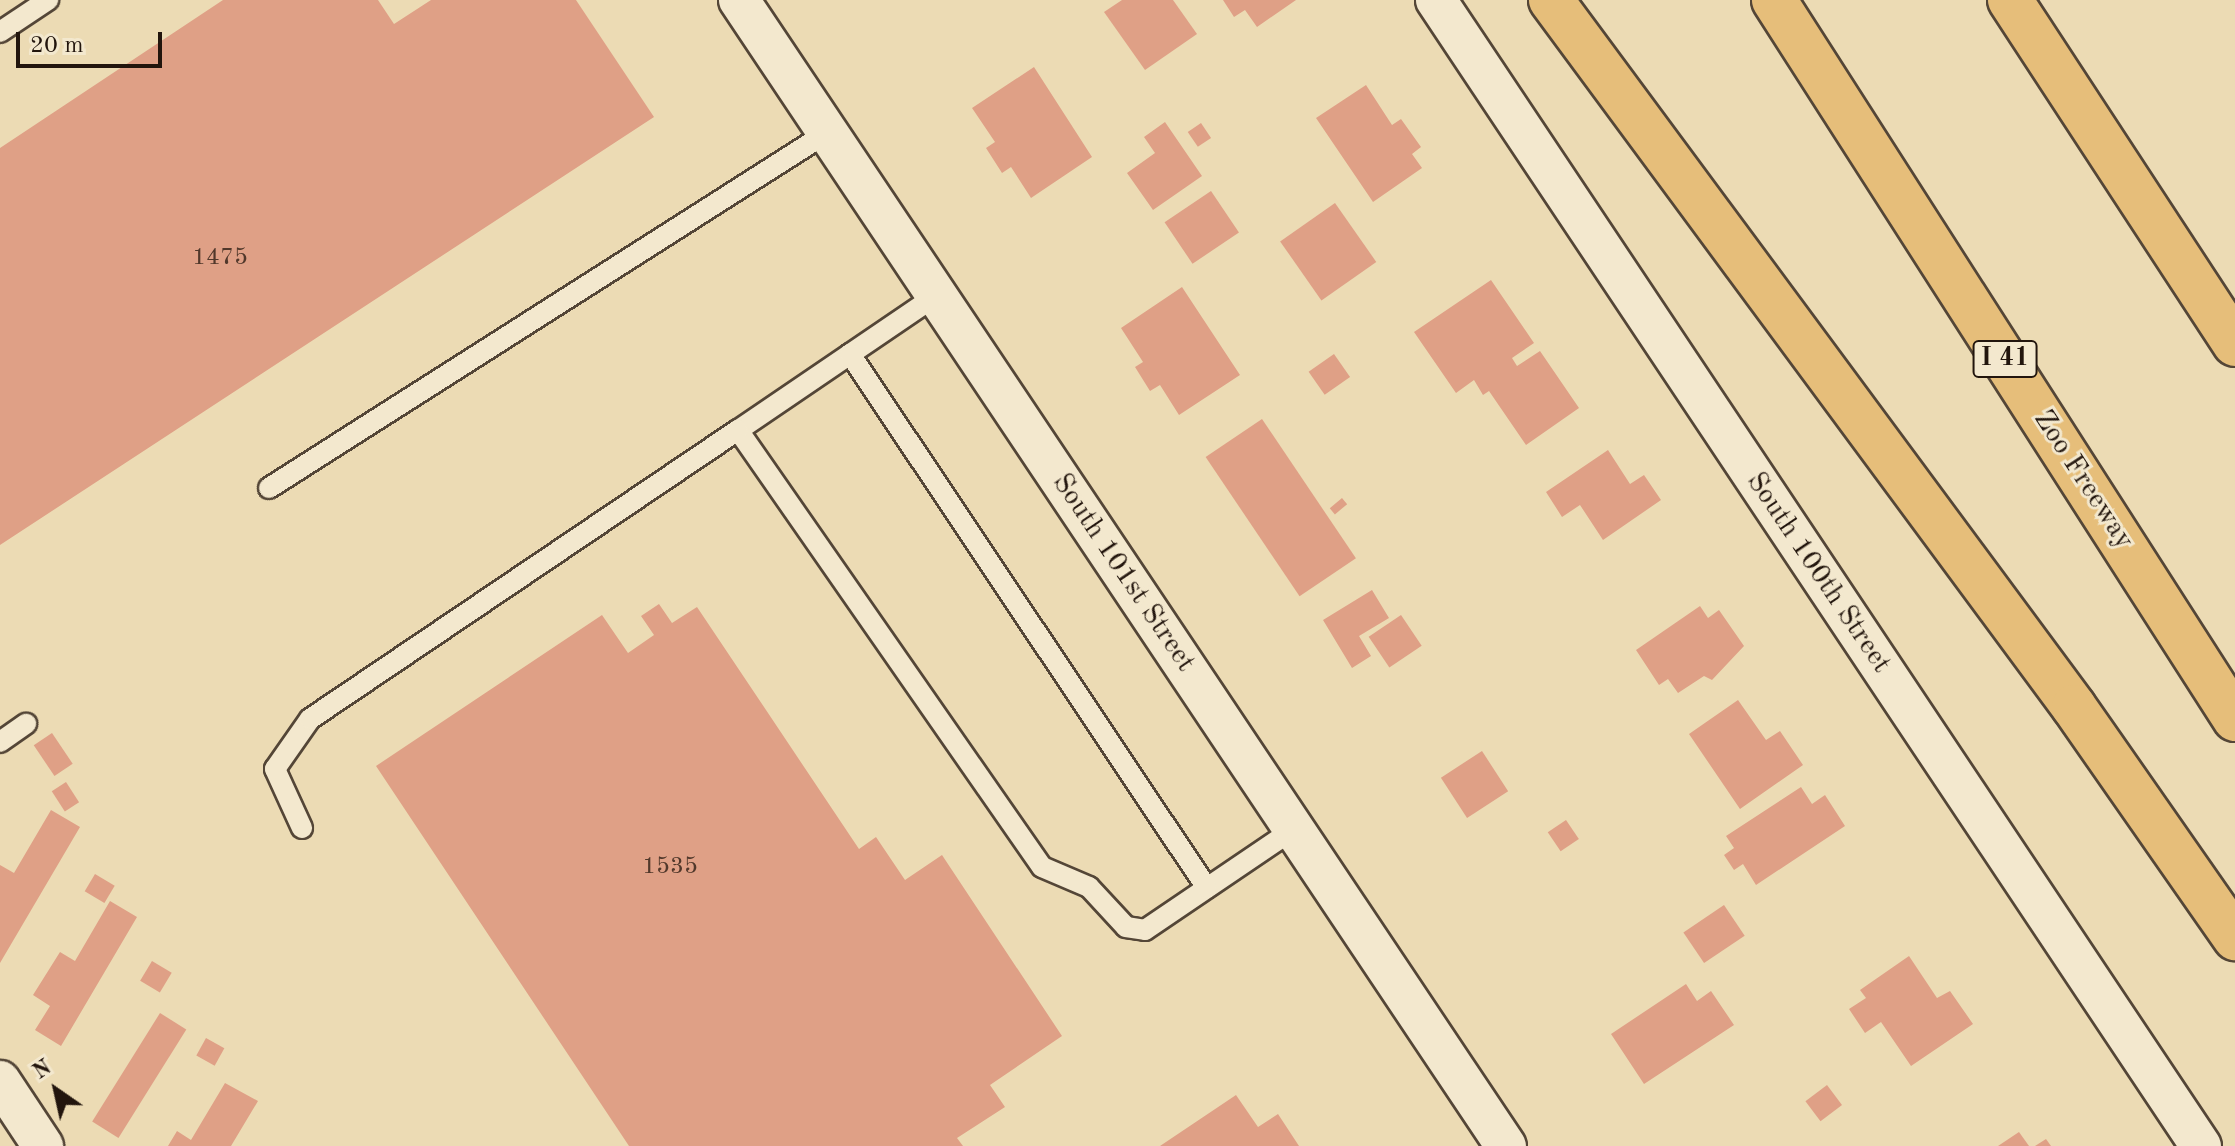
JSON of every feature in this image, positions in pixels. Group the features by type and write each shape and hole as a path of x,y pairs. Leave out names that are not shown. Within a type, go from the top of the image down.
{"highway":[{"path":"1551,0 2074,707 2235,938"},
{"name":"Zoo Freeway","path":"1774,0 2235,719"},
{"path":"2010,0 2235,344"}],"street":[{"name":"South 101st Street","path":"739,0 1506,1146"},
{"name":"South 100th Street","path":"1436,0 2201,1146"},
{"path":"0,1081 43,1146"}],"lane":[{"path":"0,32 48,0"},
{"path":"269,488 828,132"},
{"path":"302,828 275,769 310,719 937,295"},
{"path":"850,354 1207,888"},
{"path":"738,430 1042,867 1089,887 1126,927 1145,930 1294,829"},
{"path":"0,742 26,724"}],"building":[{"path":"223,0 378,0 394,24 431,0 576,0 654,117 0,545 0,148"},
{"path":"1122,0 1173,0 1197,34 1145,70 1104,12"},
{"path":"1223,0 1296,0 1257,27 1245,10 1234,17"},
{"path":"1034,67 1092,157 1031,198 1011,167 1002,173 986,148 995,142 972,108"},
{"path":"1366,85 1392,125 1401,119 1421,147 1412,154 1422,168 1373,202 1316,118"},
{"path":"1165,122 1202,176 1153,210 1127,173 1155,153 1144,137"},
{"path":"1201,123 1211,138 1198,147 1188,132"},
{"path":"1211,191 1239,232 1193,264 1165,222"},
{"path":"1335,203 1376,262 1321,300 1280,241"},
{"path":"1491,280 1534,343 1512,358 1517,366 1540,351 1579,408 1526,445 1489,391 1483,395 1474,380 1456,393 1414,332"},
{"path":"1182,287 1240,375 1179,415 1160,385 1150,391 1135,367 1143,362 1121,328"},
{"path":"1334,354 1350,377 1325,395 1309,372"},
{"path":"1262,419 1356,558 1300,596 1206,457"},
{"path":"1608,450 1630,484 1644,475 1661,500 1603,540 1580,505 1562,517 1546,492"},
{"path":"1342,498 1347,504 1335,514 1330,508"},
{"path":"1372,590 1389,618 1359,636 1371,656 1352,668 1323,620"},
{"path":"659,604 672,623 697,607 859,849 876,837 905,880 942,855 1062,1036 990,1085 1005,1107 957,1138 963,1146 629,1146 376,766 602,615 628,653 654,635 641,616"},
{"path":"1700,606 1708,618 1719,610 1744,646 1712,680 1704,676 1678,693 1668,679 1659,685 1636,650"},
{"path":"1401,615 1422,646 1389,667 1369,637"},
{"path":"1738,700 1766,740 1780,731 1803,765 1740,809 1689,734"},
{"path":"52,733 73,764 54,776 34,745"},
{"path":"1482,751 1508,791 1467,818 1441,778"},
{"path":"66,782 79,802 65,811 52,791"},
{"path":"1801,787 1812,804 1825,795 1845,826 1756,885 1743,864 1734,870 1724,855 1734,848 1726,836"},
{"path":"51,810 80,827 0,963 0,865 14,873"},
{"path":"1566,820 1579,839 1561,851 1548,832"},
{"path":"95,874 115,886 104,903 85,891"},
{"path":"110,901 137,917 61,1046 35,1030 50,1006 33,995 60,952 75,961"},
{"path":"1724,905 1745,936 1704,963 1683,932"},
{"path":"1909,956 1937,998 1950,991 1973,1024 1911,1066 1881,1022 1865,1033 1849,1009 1866,998 1860,990"},
{"path":"152,961 172,973 160,993 140,981"},
{"path":"1686,984 1697,1001 1711,991 1734,1025 1644,1084 1611,1034"},
{"path":"160,1013 186,1029 118,1138 92,1122"},
{"path":"206,1038 224,1048 215,1066 196,1055"},
{"path":"225,1083 258,1101 231,1146 168,1146 177,1131 191,1140"},
{"path":"1827,1085 1842,1105 1820,1121 1805,1101"},
{"path":"1236,1095 1258,1127 1278,1114 1299,1146 1160,1146"},
{"path":"2019,1132 2029,1146 1998,1146"},
{"path":"2046,1139 2051,1146 2035,1146"}]}
